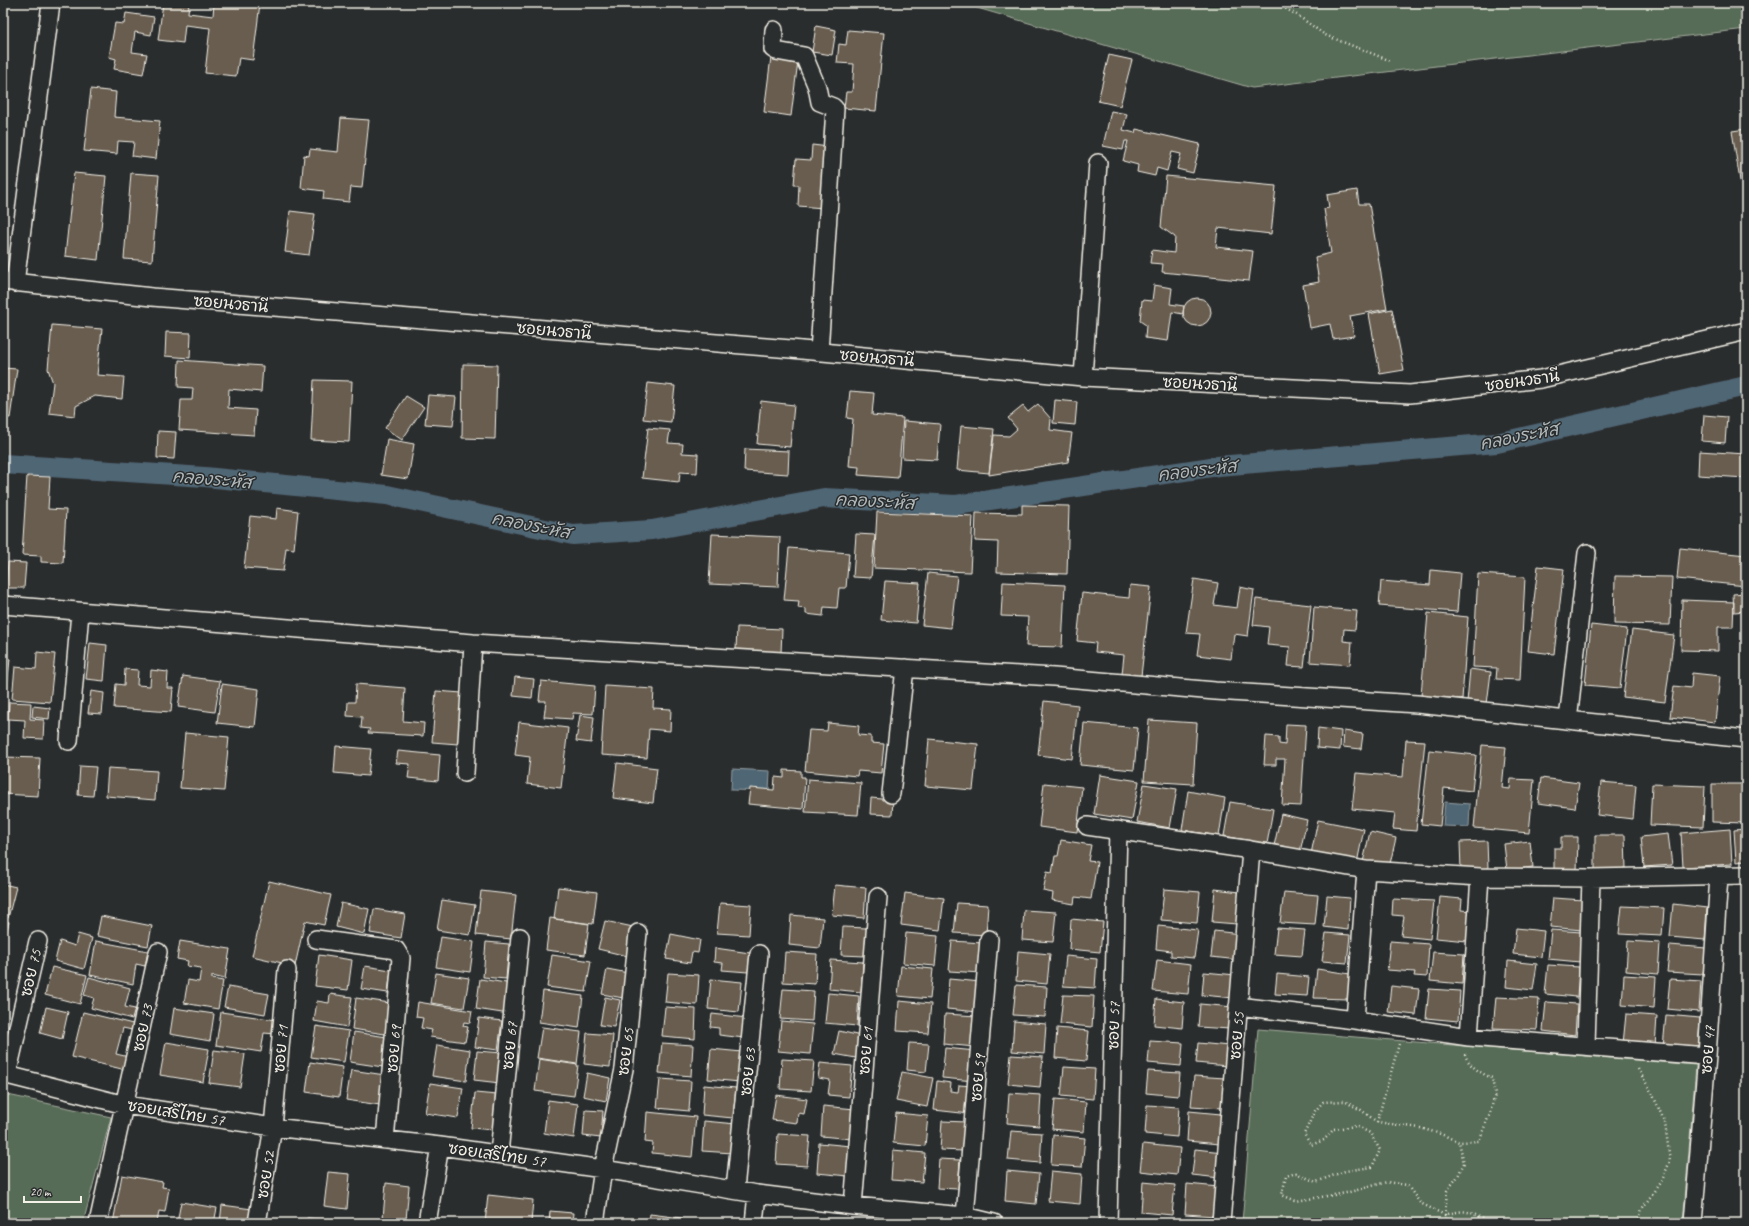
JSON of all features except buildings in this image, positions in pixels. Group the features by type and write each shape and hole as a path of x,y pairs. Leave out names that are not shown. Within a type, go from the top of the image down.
{"street":[{"path":"9,282 51,3"},
{"path":"774,30 774,49 776,51 804,56 817,87 820,102 833,106 835,109 819,352"},
{"path":"1083,377 1098,163"},
{"name":"ซอยนวธานี","path":"9,282 160,298 819,352 1083,377 1410,394 1541,379 1746,331"},
{"path":"1568,720 1587,553"},
{"path":"3,605 473,643 1054,677 1215,691 1417,704 1746,740"},
{"path":"69,740 80,612"},
{"path":"465,772 473,643"},
{"path":"891,794 905,668"},
{"path":"1086,826 1251,850 1366,870 1480,877 1591,878 1746,875"},
{"name":"ซอย 57","path":"1108,1223 1118,830"},
{"name":"ซอย 55","path":"1221,1223 1251,850"},
{"path":"1355,1020 1366,870"},
{"name":"ซอย 47","path":"1693,1223 1707,1056 1719,876"},
{"path":"1465,1036 1480,877"},
{"path":"1586,1045 1591,878"},
{"name":"ซอย 61","path":"853,1206 878,897"},
{"name":"ซอย 65","path":"595,1223 603,1169 624,1069 638,933"},
{"name":"ซอย 67","path":"498,1154 520,938"},
{"name":"ซอย 69","path":"316,939 396,950 401,958 384,1140"},
{"name":"ซอย 59","path":"965,1216 989,939"},
{"name":"ซอย 75","path":"5,1075 38,941"},
{"name":"ซอย 73","path":"98,1223 158,952"},
{"name":"ซอย 63","path":"735,1189 759,954"},
{"name":"ซอย 71","path":"273,1127 287,970"},
{"path":"1238,1006 1355,1020 1465,1036 1707,1056"},
{"name":"ซอยเสรีไทย 57","path":"5,1075 125,1105 273,1127 498,1154 735,1189 758,1194 853,1206 929,1218 965,1216 994,1223"},
{"name":"ซอย 52","path":"257,1223 273,1127"},
{"path":"427,1223 440,1146"},
{"path":"754,1223 758,1194"}],"path":[{"path":"1275,3 1297,15 1325,35 1391,61"},
{"path":"1377,1122 1404,1028"},
{"path":"1465,1036 1466,1058 1481,1073 1492,1078 1495,1095 1479,1141 1459,1142 1441,1134 1420,1128 1377,1122 1361,1110 1344,1101 1323,1102 1315,1111 1304,1134 1311,1146 1324,1140 1334,1129 1356,1126 1370,1132 1380,1150 1372,1167 1345,1172 1316,1182 1296,1173 1286,1176 1282,1195 1296,1201 1346,1193 1387,1182 1407,1185 1420,1203 1445,1215 1457,1211 1472,1212 1492,1223"},
{"path":"1634,1064 1645,1081 1665,1123 1670,1161 1663,1178 1642,1209 1638,1223"},
{"path":"1446,1223 1445,1215 1447,1191 1458,1176 1464,1163 1459,1142"}],"green space":[{"path":"940,3 1746,3 1746,29 1252,88 967,5"},
{"path":"1258,1029 1696,1065 1683,1223 1242,1223"},
{"path":"3,1094 111,1117 83,1223 3,1223"}],"water":[{"path":"732,769 770,771 769,791 731,790"},
{"path":"1445,802 1470,804 1469,827 1443,826"}],"waterway":[{"name":"คลองระหัส","path":"3,464 205,477 387,495 573,535 652,530 824,498 956,505 1218,466 1497,443 1746,386"}]}
